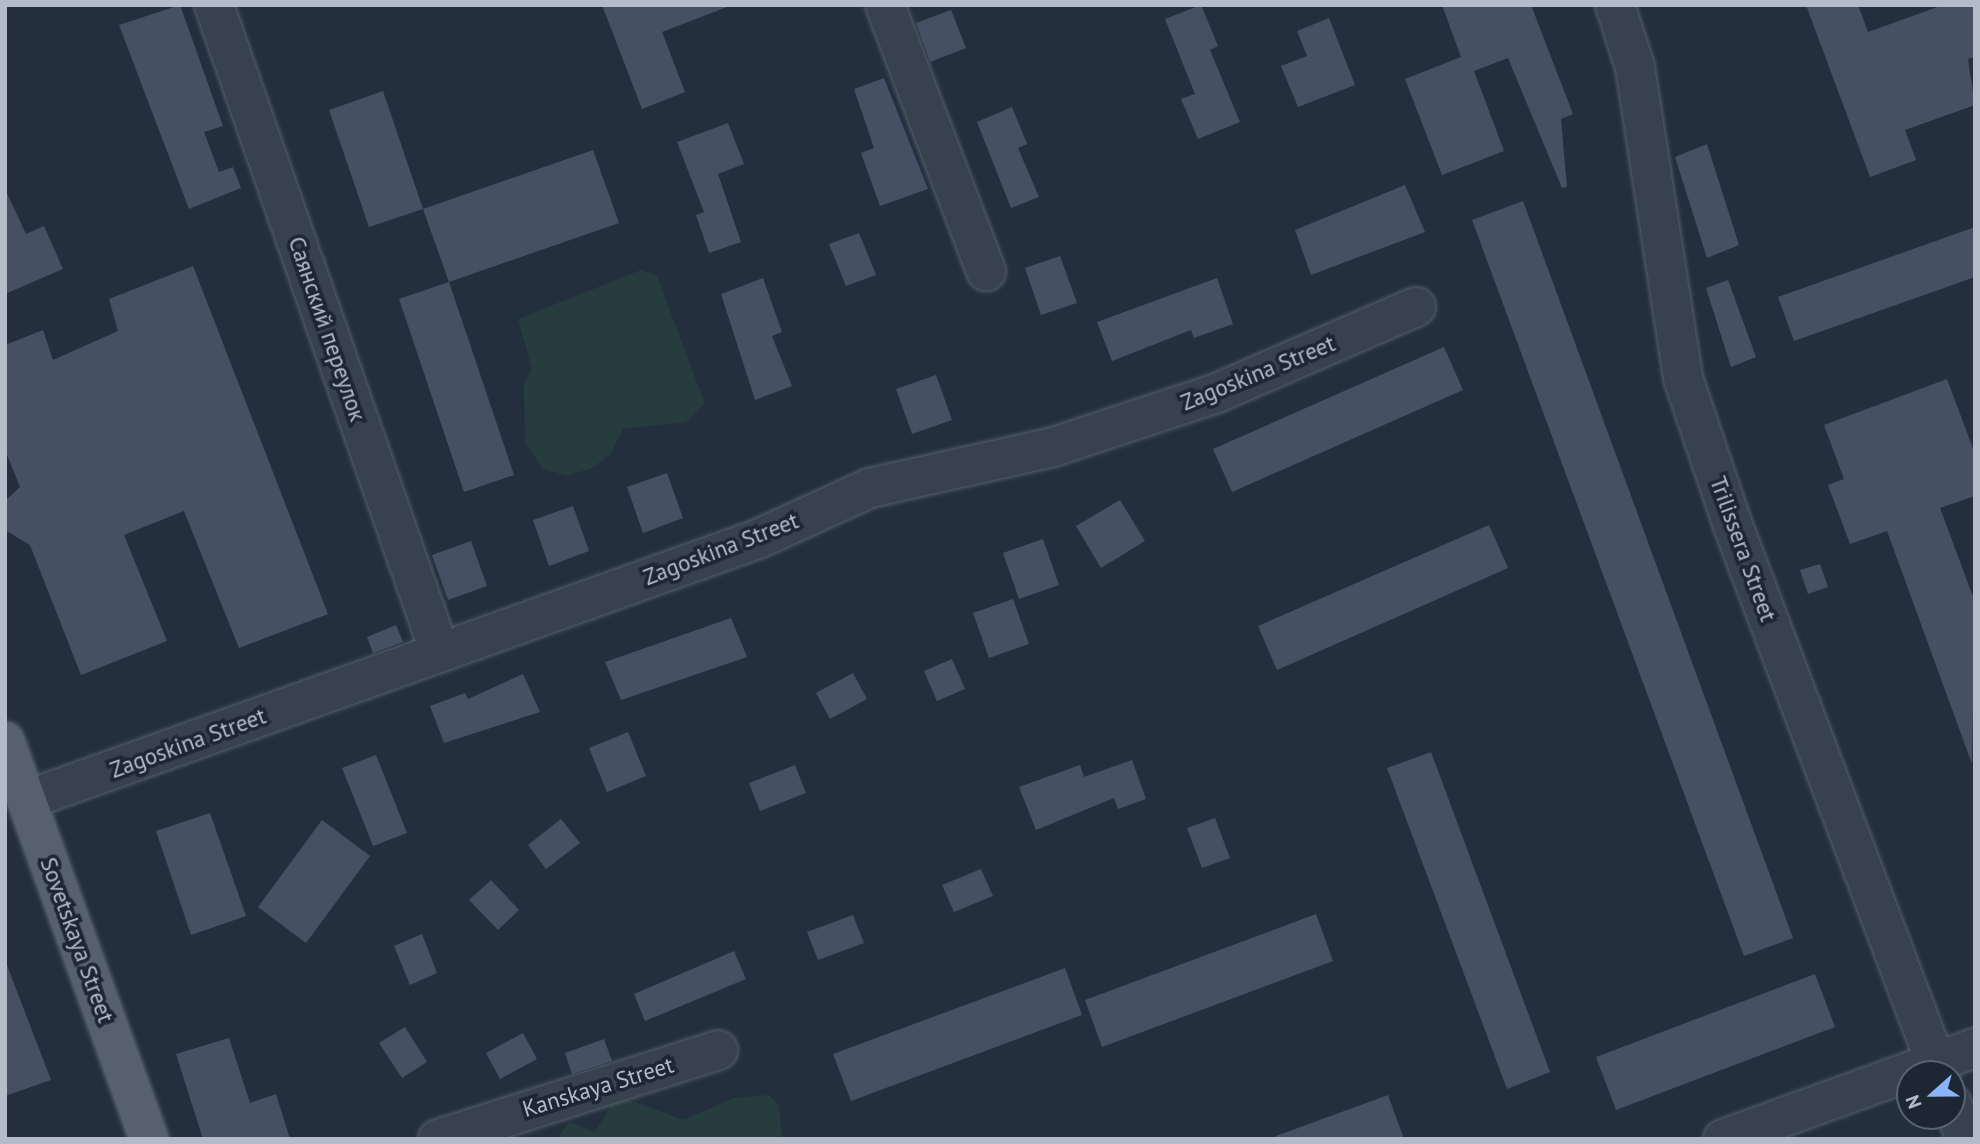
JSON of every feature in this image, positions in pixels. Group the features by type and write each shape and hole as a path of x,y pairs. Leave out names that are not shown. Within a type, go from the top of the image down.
{"main road":[{"name":"Sovetskaya Street","path":"5,741 149,1139"}],"street":[{"name":"Саянский переулок","path":"214,5 440,653"},
{"path":"885,5 986,271"},
{"name":"Trilissera Street","path":"1615,5 1635,67 1683,378 1935,1060"},
{"name":"Zagoskina Street","path":"27,800 758,539 870,488 1053,447 1217,393 1416,307"},
{"path":"1953,1060 1975,1048"},
{"name":"Kanskaya Street","path":"438,1139 718,1050"},
{"path":"1723,1139 1896,1082"}],"green space":[{"path":"641,270 657,276 705,404 686,422 623,429 611,454 592,468 567,476 542,468 525,442 524,383 532,369 518,319"},
{"path":"617,1095 683,1120 734,1098 769,1095 779,1106 782,1139 557,1139 569,1122 595,1132"}],"building":[{"path":"180,5 223,126 204,132 219,172 233,167 241,188 189,209 119,25"},
{"path":"602,5 727,7 662,32 685,92 642,109"},
{"path":"1201,5 1218,46 1210,50 1240,122 1198,139 1181,99 1195,94 1165,19"},
{"path":"1442,5 1531,5 1573,114 1561,119 1567,187 1562,188 1508,58 1474,71 1504,151 1442,175 1405,79 1461,57"},
{"path":"1806,5 1858,5 1868,32 1943,5 1975,5 1975,57 1968,59 1975,105 1905,130 1916,160 1870,177"},
{"path":"951,10 966,48 930,62 916,23"},
{"path":"1329,18 1355,85 1298,107 1281,66 1307,56 1297,31"},
{"path":"884,78 928,189 880,206 861,153 874,148 854,89"},
{"path":"383,91 423,209 369,227 329,110"},
{"path":"1012,107 1027,144 1018,148 1039,197 1011,208 977,122"},
{"path":"728,123 744,164 718,174 741,242 709,253 696,215 704,212 677,142"},
{"path":"1707,144 1739,245 1707,258 1675,157"},
{"path":"593,150 619,223 449,282 423,209"},
{"path":"1405,185 1425,232 1311,275 1295,230"},
{"path":"5,189 26,234 44,226 63,269 5,294"},
{"path":"1523,201 1793,938 1744,956 1472,220"},
{"path":"1975,227 1975,277 1794,341 1778,297"},
{"path":"859,233 876,275 846,286 829,244"},
{"path":"1060,256 1077,303 1041,315 1025,268"},
{"path":"193,266 328,614 239,648 184,511 124,535 167,641 81,675 30,545 5,530 5,501 20,487 5,450 5,345 43,330 53,360 118,331 109,299"},
{"path":"763,278 782,332 772,336 792,386 755,400 721,294"},
{"path":"1217,278 1233,324 1194,338 1191,330 1112,361 1097,322"},
{"path":"1728,280 1756,357 1731,367 1706,288"},
{"path":"449,282 514,475 464,492 399,299"},
{"path":"1444,347 1463,390 1232,492 1213,449"},
{"path":"936,375 952,420 912,434 896,389"},
{"path":"1947,379 1975,454 1975,496 1940,508 1975,602 1972,764 1887,531 1850,544 1828,485 1844,479 1824,425"},
{"path":"667,473 683,518 643,533 627,487"},
{"path":"1120,500 1145,541 1101,568 1076,526"},
{"path":"573,506 589,551 549,566 533,520"},
{"path":"1489,525 1508,568 1277,670 1258,626"},
{"path":"1043,539 1059,585 1019,599 1003,553"},
{"path":"471,541 487,586 448,600 432,555"},
{"path":"1820,564 1828,587 1808,594 1800,570"},
{"path":"1013,599 1029,644 989,658 973,613"},
{"path":"731,618 747,657 621,700 605,662"},
{"path":"396,625 403,642 373,653 367,637"},
{"path":"952,659 965,689 937,701 924,671"},
{"path":"853,673 867,699 830,719 816,693"},
{"path":"523,674 540,712 444,743 430,706 465,693 468,699"},
{"path":"628,732 646,776 607,792 589,748"},
{"path":"1431,752 1550,1072 1507,1089 1387,768"},
{"path":"376,755 407,833 373,846 342,768"},
{"path":"1132,760 1146,799 1118,809 1114,798 1036,830 1019,787 1080,765 1084,777"},
{"path":"795,765 806,793 760,811 749,783"},
{"path":"210,813 246,916 191,935 156,831"},
{"path":"1215,818 1230,858 1202,868 1187,828"},
{"path":"561,819 580,843 546,869 528,845"},
{"path":"322,820 370,856 306,943 258,907"},
{"path":"981,869 993,896 954,912 942,885"},
{"path":"491,880 519,910 498,930 469,900"},
{"path":"1316,914 1333,961 1102,1047 1085,1000"},
{"path":"853,915 864,943 818,960 807,932"},
{"path":"422,934 437,973 410,985 394,946"},
{"path":"734,951 746,979 645,1021 634,994"},
{"path":"5,960 51,1080 5,1096"},
{"path":"1065,968 1082,1015 851,1101 833,1054"},
{"path":"1815,974 1835,1027 1616,1110 1596,1057"},
{"path":"405,1027 427,1062 402,1078 379,1043"},
{"path":"523,1033 537,1059 500,1079 486,1053"},
{"path":"229,1038 250,1103 276,1094 290,1139 203,1139 176,1054"},
{"path":"604,1039 612,1061 572,1074 565,1053"},
{"path":"1388,1095 1404,1139 1276,1139 1276,1136"}]}
